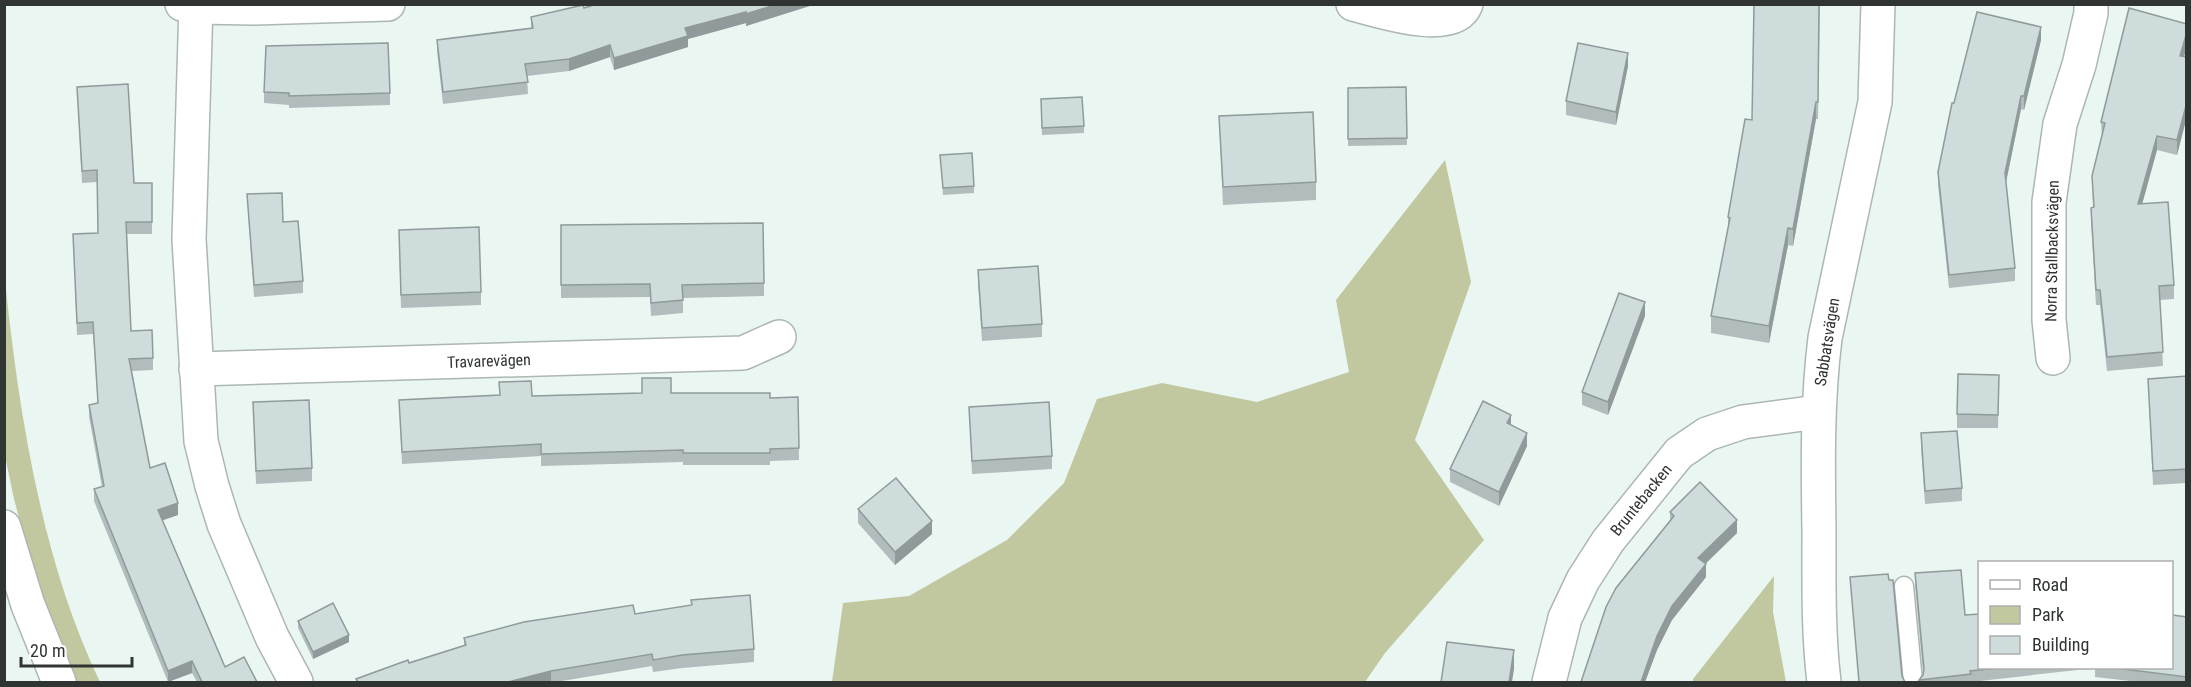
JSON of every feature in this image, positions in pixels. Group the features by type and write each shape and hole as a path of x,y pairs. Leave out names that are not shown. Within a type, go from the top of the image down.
{"street":[{"path":"296,682 272,637 224,524 201,441 189,238 192,5 281,8 388,4"},
{"path":"1374,7 1429,20 1443,21 1456,17 1466,4"},
{"name":"Sabbatsvägen","path":"1824,682 1819,575 1818,412 1825,338 1875,102 1878,4"},
{"name":"Norra Stallbacksvägen","path":"2053,358 2049,320 2049,202 2060,124 2079,65 2091,4"},
{"name":"Travarevägen","path":"196,369 743,352 779,337"},
{"name":"Bruntebacken","path":"1549,682 1565,618 1583,580 1608,541 1679,453 1707,434 1743,422 1818,412"},
{"path":"4,527 28,605 59,682"}],"lane":[{"path":"1904,586 1913,682"}],"green space":[{"path":"1445,160 1471,282 1415,440 1484,540 1385,653 1365,682 832,682 843,603 909,596 1007,540 1064,483 1097,399 1162,383 1257,402 1349,372 1336,300"},
{"path":"4,261 17,379 38,495 47,534 70,609 100,682 76,682 35,577 14,499 4,451"},
{"path":"1774,576 1773,612 1786,682 1693,682 1693,679"}],"building":[{"path":"597,4 778,4 685,28 688,36 614,58 610,45 569,59 525,64 528,82 443,92 437,40 533,28 531,17"},
{"path":"1754,4 1819,4 1818,102 1816,102 1793,229 1788,228 1769,326 1711,316 1730,218 1728,217 1745,119 1752,120"},
{"path":"2129,8 2187,24 2180,56 2187,57 2187,102 2177,140 2157,136 2138,204 2168,202 2174,285 2159,286 2163,352 2107,357 2100,290 2096,290 2091,208 2094,207 2092,176 2105,123 2101,122"},
{"path":"1977,12 2041,27 2024,96 2021,96 2005,173 2015,268 1949,275 1938,172 1952,103 1954,103"},
{"path":"388,43 390,93 289,96 289,93 264,92 266,46"},
{"path":"1578,43 1628,53 1616,112 1566,101"},
{"path":"128,84 134,183 152,183 152,222 126,222 131,331 152,330 153,358 129,359 150,468 165,463 178,503 158,510 225,667 244,657 257,682 202,682 192,661 168,671 94,489 104,486 89,405 98,403 93,322 77,323 73,234 98,233 97,170 82,171 77,87"},
{"path":"1406,87 1407,138 1348,139 1348,88"},
{"path":"1082,97 1084,126 1042,128 1041,99"},
{"path":"1313,112 1316,182 1223,187 1219,116"},
{"path":"972,153 974,186 943,188 940,155"},
{"path":"282,193 283,222 298,221 303,281 254,285 247,194"},
{"path":"763,223 764,283 682,285 683,300 651,303 650,284 561,285 561,225"},
{"path":"479,227 481,292 401,295 399,230"},
{"path":"1038,266 1042,324 982,328 978,270"},
{"path":"1619,293 1645,302 1608,402 1582,392"},
{"path":"1958,374 1999,375 1998,415 1957,414"},
{"path":"2187,376 2187,469 2153,471 2148,379"},
{"path":"642,378 671,378 671,393 770,393 770,398 798,397 799,448 770,449 770,453 683,453 683,450 541,454 541,444 402,452 399,400 500,395 499,382 531,381 532,396 642,393"},
{"path":"309,400 312,468 256,471 253,402"},
{"path":"1483,401 1511,415 1507,423 1527,433 1499,492 1450,469"},
{"path":"1049,402 1052,456 972,461 969,407"},
{"path":"1957,431 1962,488 1925,491 1921,433"},
{"path":"896,478 932,521 895,552 858,509"},
{"path":"1700,482 1737,520 1698,558 1706,564 1672,606 1657,636 1641,682 1581,682 1606,607 1616,588 1674,516 1670,512"},
{"path":"1961,570 1965,615 1978,614 1978,669 1989,669 1970,671 1971,674 1919,680 1924,669 1915,573"},
{"path":"1888,574 1889,580 1893,580 1902,676 1905,682 1859,682 1850,577"},
{"path":"750,595 754,649 682,655 653,660 652,654 551,671 508,682 358,682 356,679 408,660 409,663 466,645 464,638 524,622 633,605 635,614 692,605 691,600"},
{"path":"333,603 349,635 313,652 298,621"},
{"path":"2173,615 2187,617 2187,677 2123,669 2173,669"},
{"path":"1447,642 1514,650 1509,682 1441,682"}]}
